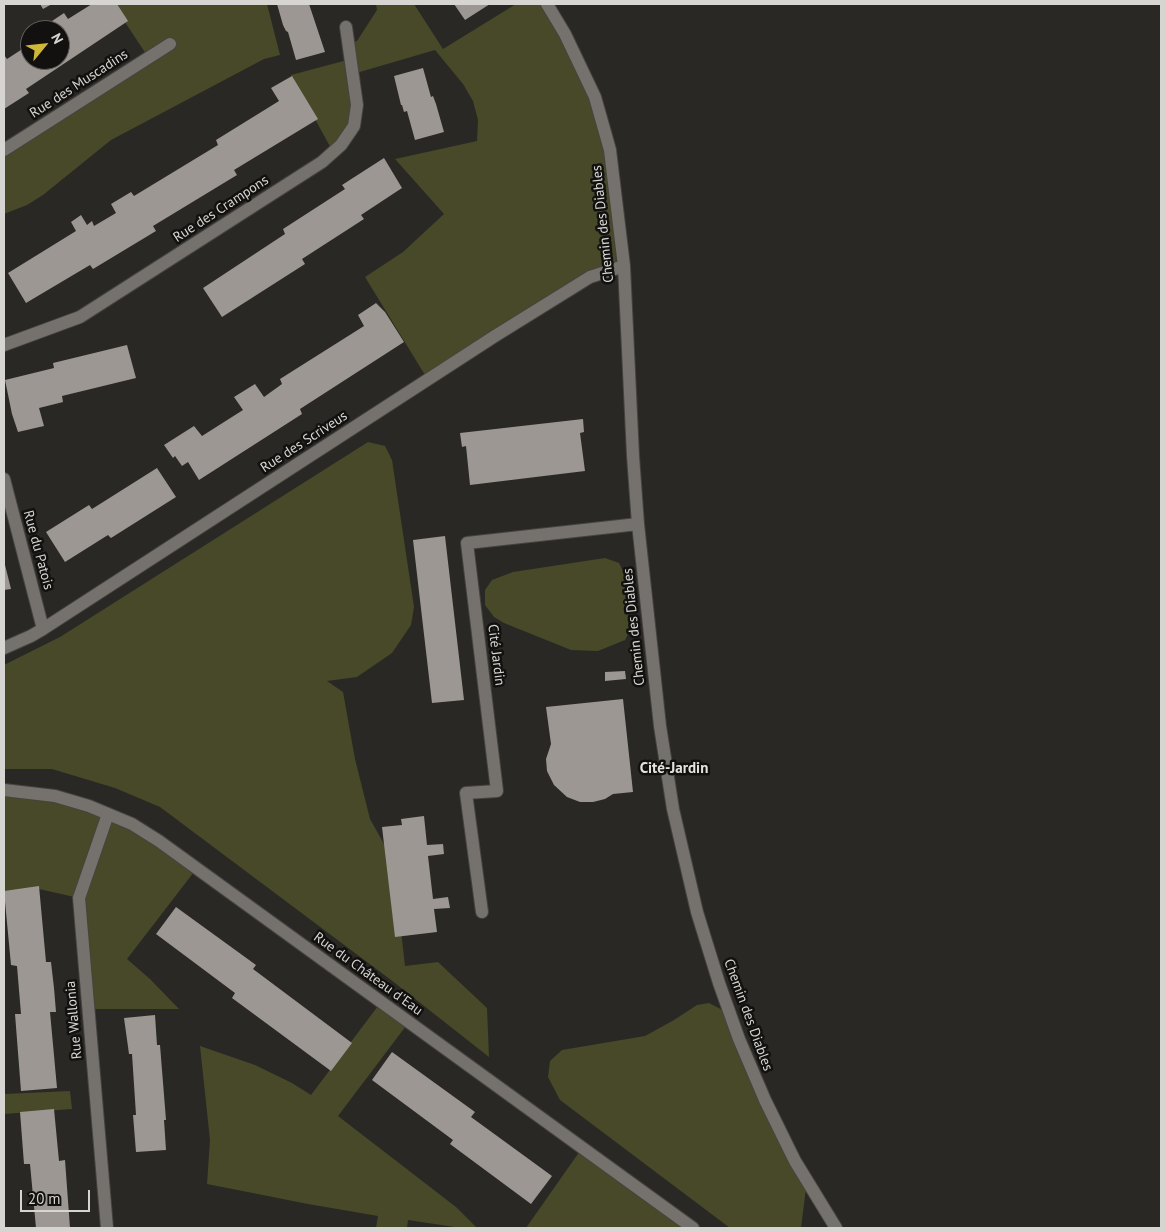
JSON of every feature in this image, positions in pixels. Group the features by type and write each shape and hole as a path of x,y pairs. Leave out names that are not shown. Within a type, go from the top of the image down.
{"street":[{"name":"Chemin des Diables","path":"547,4 565,34 597,106 610,150 624,266 638,524 660,726 673,809 697,912 739,1039 765,1100 795,1161 836,1228"},
{"name":"Rue des Crampons","path":"4,345 80,317 322,162 341,145 354,126 358,104 346,27"},
{"name":"Rue des Muscadins","path":"4,150 170,44"},
{"name":"Rue des Scriveus","path":"4,648 43,629 503,331 590,277 624,266"},
{"name":"Rue du Patois","path":"4,479 8,517 43,629"},
{"name":"Cité Jardin","path":"482,912 466,793 498,791 467,543 638,524"},
{"name":"Rue du Château d'Eau","path":"4,790 54,796 89,806 132,824 160,841 693,1228"},
{"name":"Rue Wallonia","path":"107,1228 79,898 108,814"}],"green space":[{"path":"113,4 267,4 280,55 264,59 111,140 43,195 27,205 4,214 4,150 148,57"},
{"path":"376,4 414,4 443,49 516,4 547,4 595,98 624,266 590,277 428,380 365,277 403,252 444,214 395,159 477,141 478,120 473,101 463,84 435,50 353,74 354,126 333,152 291,75 351,59 348,43 357,41 377,10"},
{"path":"368,442 385,446 392,460 414,607 411,625 392,653 357,677 327,681 343,692 355,759 370,819 393,860 405,966 438,962 487,1008 489,1057 391,980 160,807 115,788 52,769 4,769 4,665 60,637"},
{"path":"605,558 619,563 625,575 629,632 625,640 598,651 571,650 504,623 494,617 485,605 485,590 492,580 513,572"},
{"path":"4,790 89,806 197,868 127,959 150,979 179,1009 88,1009 79,898 39,889 4,891"},
{"path":"381,1002 409,1022 338,1116 456,1207 477,1228 461,1228 408,1220 407,1228 376,1228 378,1216 207,1184 210,1140 200,1046 255,1065 292,1083 311,1095"},
{"path":"709,1003 730,1014 807,1180 801,1228 730,1228 560,1100 548,1077 550,1061 562,1050 645,1036 697,1005"},
{"path":"70,1091 72,1109 4,1114 4,1094"},
{"path":"582,1148 693,1228 526,1228"}],"building":[{"path":"40,4 52,4 43,9"},
{"path":"92,4 117,4 128,21 70,60 70,20 54,20 64,13 68,19"},
{"path":"277,4 309,4 325,52 296,60"},
{"path":"454,4 490,4 465,20"},
{"path":"20,51 20,70 54,70 26,89 29,93 4,109 4,55 7,59"},
{"path":"423,68 444,132 415,140 407,111 404,112 401,105 394,76"},
{"path":"292,76 318,119 234,170 237,175 153,226 156,231 93,269 90,265 26,303 8,273 76,231 71,222 81,215 87,225 92,221 94,226 116,213 111,204 131,192 134,196 218,145 216,140 279,101 271,88"},
{"path":"384,158 402,188 361,215 364,219 302,259 305,264 222,317 203,288 285,234 283,229 345,189 342,185"},
{"path":"376,303 385,312 404,342 300,409 302,414 199,480 188,462 182,466 175,456 173,458 164,445 194,426 202,436 243,410 234,397 255,384 264,397 282,384 280,379 364,326 358,315"},
{"path":"127,345 136,378 62,396 63,402 39,408 44,426 18,432 5,380 54,368 53,363"},
{"path":"583,419 584,432 580,433 585,471 470,485 466,446 462,447 460,433"},
{"path":"157,468 176,497 111,538 108,535 65,562 46,532 89,505 92,509"},
{"path":"445,536 464,700 432,703 413,540"},
{"path":"4,561 11,589 4,590"},
{"path":"625,671 626,679 605,681 605,672"},
{"path":"623,699 633,792 613,794 605,799 593,802 580,802 567,797 554,785 547,771 546,759 551,744 546,707"},
{"path":"424,816 427,845 443,844 444,854 428,856 433,899 448,897 450,908 434,909 437,932 395,937 382,827 402,825 401,819"},
{"path":"39,886 46,962 51,962 54,988 56,1012 50,1012 57,1088 21,1091 15,1014 21,1014 17,966 11,965 4,891"},
{"path":"176,907 256,965 253,969 352,1043 331,1071 232,998 235,993 156,934"},
{"path":"155,1015 157,1045 160,1045 166,1120 164,1120 166,1150 136,1152 133,1115 136,1115 132,1054 129,1054 124,1018"},
{"path":"392,1052 475,1112 471,1117 552,1176 531,1204 450,1144 453,1140 372,1080"},
{"path":"54,1109 59,1161 65,1160 70,1228 36,1228 30,1164 24,1164 20,1112"}],"district":[{"name":"Cité-Jardin","path":"674,769"}]}
